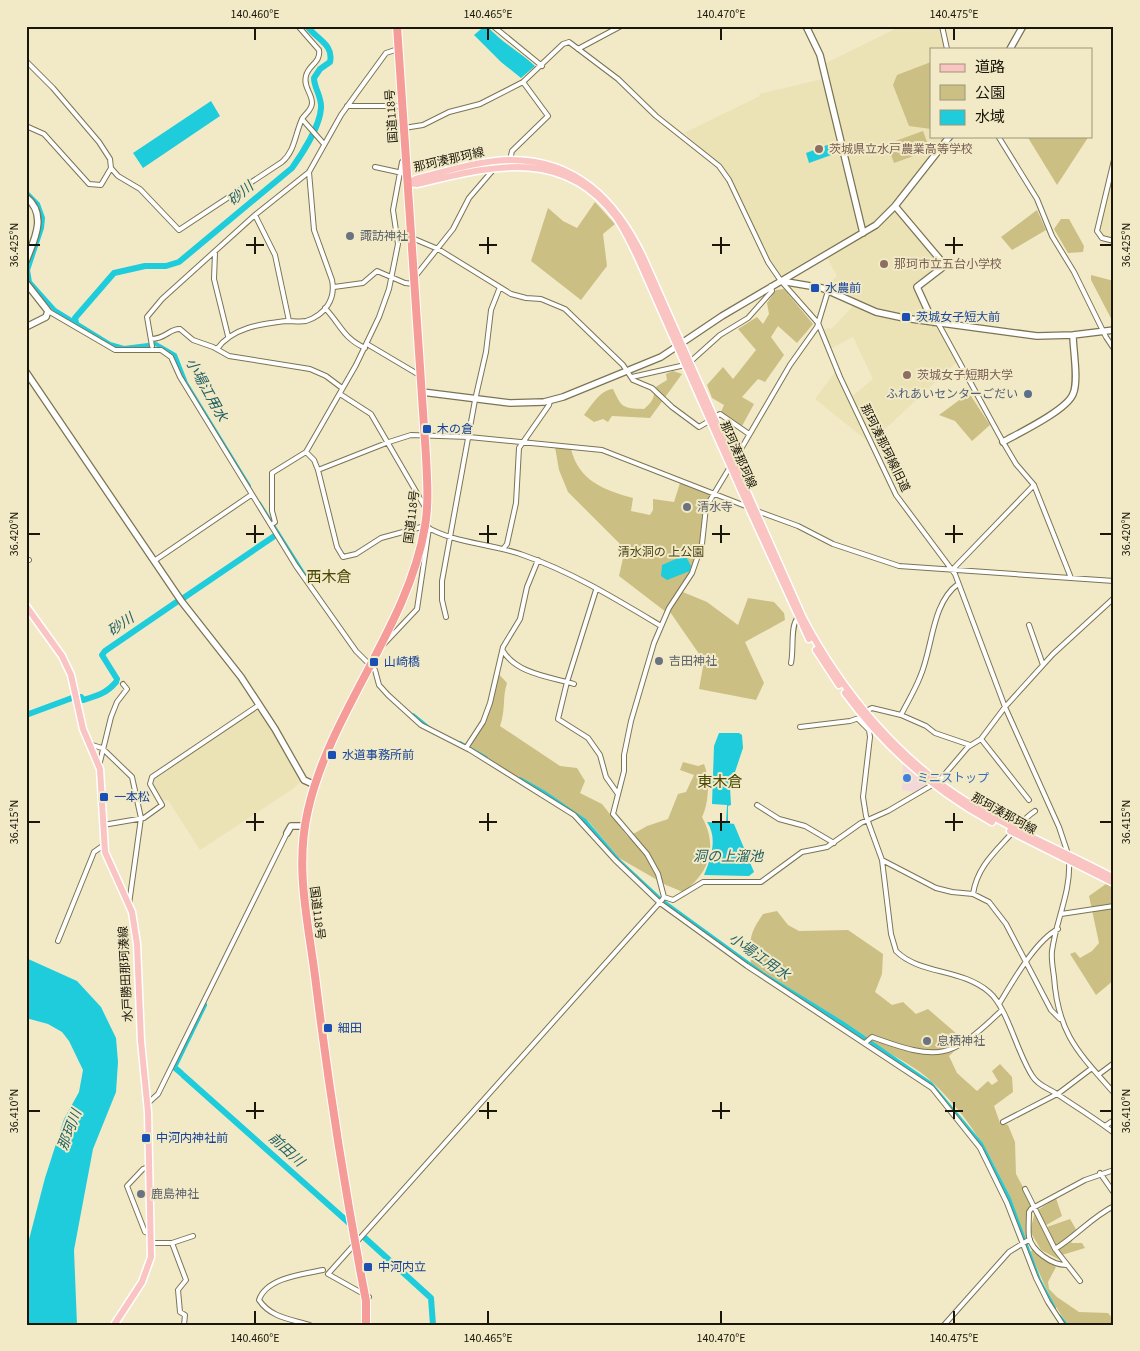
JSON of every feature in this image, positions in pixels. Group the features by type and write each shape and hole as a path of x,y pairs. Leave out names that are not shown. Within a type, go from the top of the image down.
{"highway":[{"name":"国道118号","path":"370,1325 358,1239 316,995 317,987 302,896 301,862 305,826 315,785 406,590 427,527 425,434 396,26"},
{"name":"国道118号","path":"366,1325 367,1296"}],"main road":[{"name":"那珂湊那珂線","path":"408,182 416,178 469,166 510,160 540,163 566,172 593,187 611,204 633,237 712,419 813,637 862,715"},
{"name":"那珂湊那珂線","path":"408,182 417,184 494,167 520,166 549,170 572,180 600,199 625,232 680,346"},
{"name":"那珂湊那珂線","path":"732,463 748,506 798,618 826,666 862,715 936,782 970,804 1014,831 1114,878"},
{"name":"水戸勝田那珂湊線","path":"26,606 66,664 74,684 81,723 99,766 102,779 104,845 109,863 129,904 137,944 141,1041 147,1104 151,1234 150,1262 145,1276 114,1325"},
{"name":"那珂湊那珂線","path":"1069,858 1114,884"}],"street":[{"path":"26,61 53,88 99,142 110,159 111,168 118,176 140,190 179,230 286,158 302,119 312,103 305,83 306,74 317,62 320,54 319,50 298,26"},
{"path":"493,26 542,66"},
{"path":"404,128 423,125 449,112 480,104 523,82 566,42 572,43 578,49 621,26"},
{"path":"806,26 820,55 863,233"},
{"path":"942,26 947,48"},
{"path":"1011,48 1023,26"},
{"path":"342,388 326,376 310,369 228,356 217,349 193,340 183,331 176,329 152,343 147,316 162,299 255,215 309,172 347,106 386,53 398,49"},
{"name":"那珂湊那珂線旧道","path":"578,49 618,79 656,116 719,166 729,180 765,257 781,281 818,323 840,377 896,495 952,569 1005,707 1059,827 1069,858 1062,914 1052,952 1060,1019 1076,1048 1114,1092"},
{"path":"510,160 512,151 548,116 523,82"},
{"path":"347,106 403,106"},
{"path":"302,119 324,144"},
{"path":"26,126 44,134 89,184 101,185 111,168"},
{"path":"422,392 510,403 550,401 629,374 680,346 722,316 881,221 948,138"},
{"path":"999,138 1037,199 1052,236 1074,272 1103,332 1114,349"},
{"path":"273,524 272,474 306,452 366,346 384,305 398,244 393,210 398,173 402,162 406,160"},
{"path":"1114,160 1097,231 1102,238 1114,241"},
{"path":"375,167 407,174"},
{"path":"334,287 364,283 377,271 405,283 414,281 453,229 469,198 494,167"},
{"path":"217,349 228,336 265,324 305,321 318,315 332,301 334,287 313,224 309,172"},
{"path":"26,197 36,210 38,225 26,261"},
{"path":"895,206 943,263 943,267 917,287 1003,442 1016,464 1034,486 1071,578"},
{"path":"255,215 275,255 288,321"},
{"path":"412,238 438,249 517,296 541,299 565,309 640,384 652,388 672,408 699,427 720,414 748,434"},
{"path":"215,253 214,279 228,336"},
{"path":"781,281 806,284 828,290 882,314 936,323 1037,336 1073,335 1114,330"},
{"path":"26,283 48,312 115,350 156,348 171,357 180,377 251,495 273,524 296,566 326,610 375,670 382,690 416,722 467,746 506,774 543,794 574,815 589,829 615,860 662,900 755,971 867,1041 925,1082 972,1135 1025,1241 1048,1302 1063,1325"},
{"path":"629,374 688,364 720,335 748,318 770,294 772,286"},
{"path":"446,617 441,590 475,400 486,352 491,310 500,287"},
{"path":"662,900 658,874 647,854 613,814 631,721 661,626 695,566 702,544 706,506 748,434 818,323 828,290"},
{"path":"325,308 340,325 346,337 421,376"},
{"path":"26,327 46,317 48,312"},
{"path":"1003,442 1063,406 1072,397 1075,388 1073,335"},
{"path":"26,372 182,602 224,654 260,705 304,780 315,785"},
{"path":"340,394 368,411 389,442 427,509"},
{"path":"503,549 507,544 516,503 518,452 521,443 550,405 550,401"},
{"path":"318,470 389,442 425,434 602,450 798,526 833,544 899,566 1114,581"},
{"path":"306,452 314,460 318,470 337,547 343,557 356,554 381,538 427,527 450,538 503,549 538,560 584,580 596,590 661,626"},
{"path":"952,569 1034,486"},
{"path":"154,561 251,495"},
{"path":"379,645 390,640 417,609 427,527"},
{"path":"467,746 483,722 503,651 520,619 527,587 538,560"},
{"path":"901,715 921,676 933,629 944,602 958,584"},
{"path":"596,590 567,682 558,718 588,738 600,755 606,776 618,794"},
{"path":"367,1296 328,1274 662,900 673,900 703,882 761,882 802,852 825,848 868,820 903,803 936,782 970,745 981,738 1005,707 1043,665 1079,628 1114,598"},
{"path":"791,663 794,649 793,626 798,618"},
{"path":"1029,624 1043,665"},
{"path":"503,651 513,662 525,669 574,684"},
{"path":"99,766 111,717 117,702 127,689 123,684"},
{"path":"103,825 140,818 162,805 150,784 152,777 260,705"},
{"path":"800,727 862,715 872,708 901,715 926,726 935,733 970,745"},
{"path":"862,715 870,737 863,797 868,820 882,860 896,951 912,962 954,973 990,992 999,1004 1032,1076 1043,1088 1056,1093 1114,1133"},
{"path":"981,738 1030,800"},
{"path":"89,744 102,748 132,777 140,818 129,904"},
{"path":"757,806 779,819 805,826 834,843"},
{"path":"973,894 975,881 984,865 1034,811"},
{"path":"147,1104 158,1094 286,833 292,825 305,826"},
{"path":"58,941 94,852 104,845"},
{"path":"882,860 936,888 973,894 984,898 998,913 1051,1010 1060,1019"},
{"path":"1062,914 1114,906"},
{"path":"999,1004 1018,973 1038,946 1058,929"},
{"path":"867,1041 872,1037 920,1052 946,1052 969,1041 1001,1011"},
{"path":"1098,1075 1114,1063"},
{"path":"1004,1122 1056,1093 1092,1068"},
{"path":"1105,1126 1114,1120"},
{"path":"148,1167 142,1169 127,1186 145,1232 151,1234"},
{"path":"944,1325 1010,1252 1025,1241 1029,1212 1100,1173 1114,1170"},
{"path":"1100,1173 1114,1193"},
{"path":"1026,1188 1055,1249 1080,1281"},
{"path":"1055,1249 1070,1240 1099,1214 1113,1207"},
{"path":"151,1243 172,1242 193,1236"},
{"path":"1025,1241 1053,1262 1066,1265"},
{"path":"172,1242 186,1280 178,1290 180,1312 185,1315 184,1325"},
{"path":"310,1325 286,1318 264,1308 259,1300 261,1294 288,1278 323,1270"},
{"path":"282,1325 286,1318"}],"shaded area":[{"name":"茨城県立水戸農業高等学校","path":"901,26 940,26 945,48 930,48 930,138 944,138 880,218 781,276 767,255 725,169 684,133 760,96 759,94 827,78 826,63"},
{"path":"1114,169 1114,239 1103,236 1099,230"},
{"name":"那珂市立五台小学校","path":"894,212 897,212 939,262 938,266 914,284 913,287 927,315 925,318 890,314 826,286 837,276 827,258 875,230"},
{"name":"茨城女子短期大学","path":"854,305 882,317 937,326 957,362 870,443 815,399 835,372 849,399 873,379 853,337 830,349 823,330 831,329"},
{"path":"257,707 290,757 301,781 293,789 200,850 168,800 162,801 152,783 152,779"},
{"path":"903,763 926,780 926,785 914,792 902,790"}],"green space":[{"path":"930,62 930,129 909,126 893,85 897,75"},
{"path":"923,131 930,150 894,163 887,144"},
{"path":"1028,138 1088,138 1057,185"},
{"path":"595,202 615,224 603,234 607,266 581,300 531,261 548,208 563,221 577,228"},
{"path":"1037,210 1046,230 1012,250 1001,237"},
{"path":"1061,219 1069,219 1084,246 1083,252 1068,253 1054,229"},
{"path":"1091,275 1114,281 1114,324 1091,280"},
{"path":"784,289 813,324 797,343 778,326 771,337 784,355 765,382 758,379 742,397 754,404 742,426 721,412 724,405 712,398 707,385 723,367 733,379 756,350 738,329 757,317 763,324 769,314 767,303 776,290"},
{"path":"673,371 682,374 650,418 612,416 608,422 603,419 594,422 584,415 600,395 613,389 624,406 644,409 652,400 654,388 667,380 666,374"},
{"path":"969,393 990,425 972,441 955,421 939,415"},
{"name":"清水洞の 上公園","path":"555,447 571,449 580,469 594,483 633,498 631,511 650,515 653,510 653,499 674,502 680,483 711,495 701,545 692,567 678,590 707,602 738,625 748,598 774,602 784,613 785,620 745,642 764,683 756,700 699,689 704,661 668,609 666,612 619,576 625,549 568,492 559,470"},
{"path":"497,672 507,683 500,726 560,766 577,768 585,781 580,793 602,804 628,837 647,826 668,819 678,794 686,792 694,775 680,770 683,762 698,766 704,764 708,790 702,817 710,838 710,848 705,868 692,885 683,892 666,885 619,858 589,822 545,792 511,774 470,746 481,728 488,711"},
{"path":"1106,884 1114,888 1114,980 1096,995 1070,954 1075,952 1080,958 1092,951 1099,943 1089,896"},
{"path":"777,911 788,925 799,931 848,930 883,954 882,974 875,992 892,1005 903,1002 916,1014 928,1009 965,1041 949,1056 957,1073 977,1091 988,1081 992,1085 998,1081 992,1071 1000,1064 1012,1077 1013,1092 994,1106 1000,1123 1008,1125 1015,1142 1016,1174 1032,1204 1027,1211 1026,1238 1024,1239 1017,1217 989,1155 964,1117 933,1083 914,1068 751,964 750,943 755,927 763,914"},
{"path":"1056,1198 1062,1216 1043,1227 1060,1260 1041,1250 1030,1231 1035,1212"},
{"path":"1070,1219 1077,1231 1071,1243 1082,1243 1085,1248 1062,1255 1055,1246 1047,1227"},
{"path":"1034,1247 1042,1257 1056,1267 1048,1282 1049,1289 1057,1297 1079,1312 1108,1313 1114,1320 1114,1325 1070,1325 1066,1322 1052,1301 1030,1253"}],"water":[{"path":"480,26 487,26 535,66 521,78 501,62 474,35 481,29"},
{"path":"211,101 220,116 143,168 133,153"},
{"path":"830,144 834,154 809,163 806,153"},
{"path":"685,555 691,566 690,571 667,580 661,576 662,565"},
{"name":"洞の上溜池","path":"719,733 739,733 742,735 743,748 730,787 731,805 728,806 728,823 734,824 754,872 749,876 704,875 711,855 713,841 707,822 726,823 727,805 712,804 714,746"},
{"name":"那珂川","path":"26,958 77,981 101,1007 116,1038 118,1062 116,1092 93,1149 74,1250 77,1325 26,1325 26,1251 45,1178 64,1119 79,1092 83,1070 69,1041 62,1032 48,1024 26,1018"}],"waterway":[{"name":"砂川","path":"76,323 75,318 114,273 145,266 166,266 179,262 292,168 310,140 320,115 321,104 314,78 320,69 330,62 331,56 327,46 307,26"},
{"name":"小場江用水","path":"26,192 38,204 43,218 42,228 28,270 30,282 55,310 110,344 124,348 156,344 175,355 186,383 249,486"},
{"name":"小場江用水","path":"259,503 307,579"},
{"name":"砂川","path":"182,599 273,537"},
{"name":"砂川","path":"117,679 102,655 105,651 178,601"},
{"name":"砂川","path":"78,697 81,697 83,700 97,695 109,689 116,682"},
{"name":"砂川","path":"26,715 72,698"},
{"name":"小場江用水","path":"413,715 429,728"},
{"name":"小場江用水","path":"460,743 486,758"},
{"name":"小場江用水","path":"520,779 543,792 585,821 619,861 660,899 763,974 842,1023 931,1084 981,1144 1009,1199 1039,1280 1054,1308"},
{"name":"前田川","path":"181,1073 174,1067 204,1005"},
{"name":"前田川","path":"183,1075 349,1223"},
{"name":"前田川","path":"365,1238 431,1298 433,1325"},
{"name":"小場江用水","path":"1059,1316 1066,1325"}],"place":[{"name":"茨城県立水戸農業高等学校","path":"819,149"},
{"name":"諏訪神社","path":"350,236"},
{"name":"那珂市立五台小学校","path":"884,264"},
{"name":"水農前","path":"815,288"},
{"name":"茨城女子短大前","path":"906,317"},
{"name":"茨城女子短期大学","path":"907,375"},
{"name":"ふれあいセンターごだい","path":"1028,394"},
{"name":"木の倉","path":"427,429"},
{"name":"清水寺","path":"687,507"},
{"name":"吉田神社","path":"659,661"},
{"name":"山崎橋","path":"374,662"},
{"name":"水道事務所前","path":"332,755"},
{"name":"ミニストップ","path":"907,778"},
{"name":"一本松","path":"104,797"},
{"name":"細田","path":"328,1028"},
{"name":"息栖神社","path":"927,1041"},
{"name":"中河内神社前","path":"146,1138"},
{"name":"鹿島神社","path":"141,1194"},
{"name":"中河内立","path":"368,1267"}],"district":[{"name":"西木倉","path":"329,577"},
{"name":"東木倉","path":"720,782"}]}
